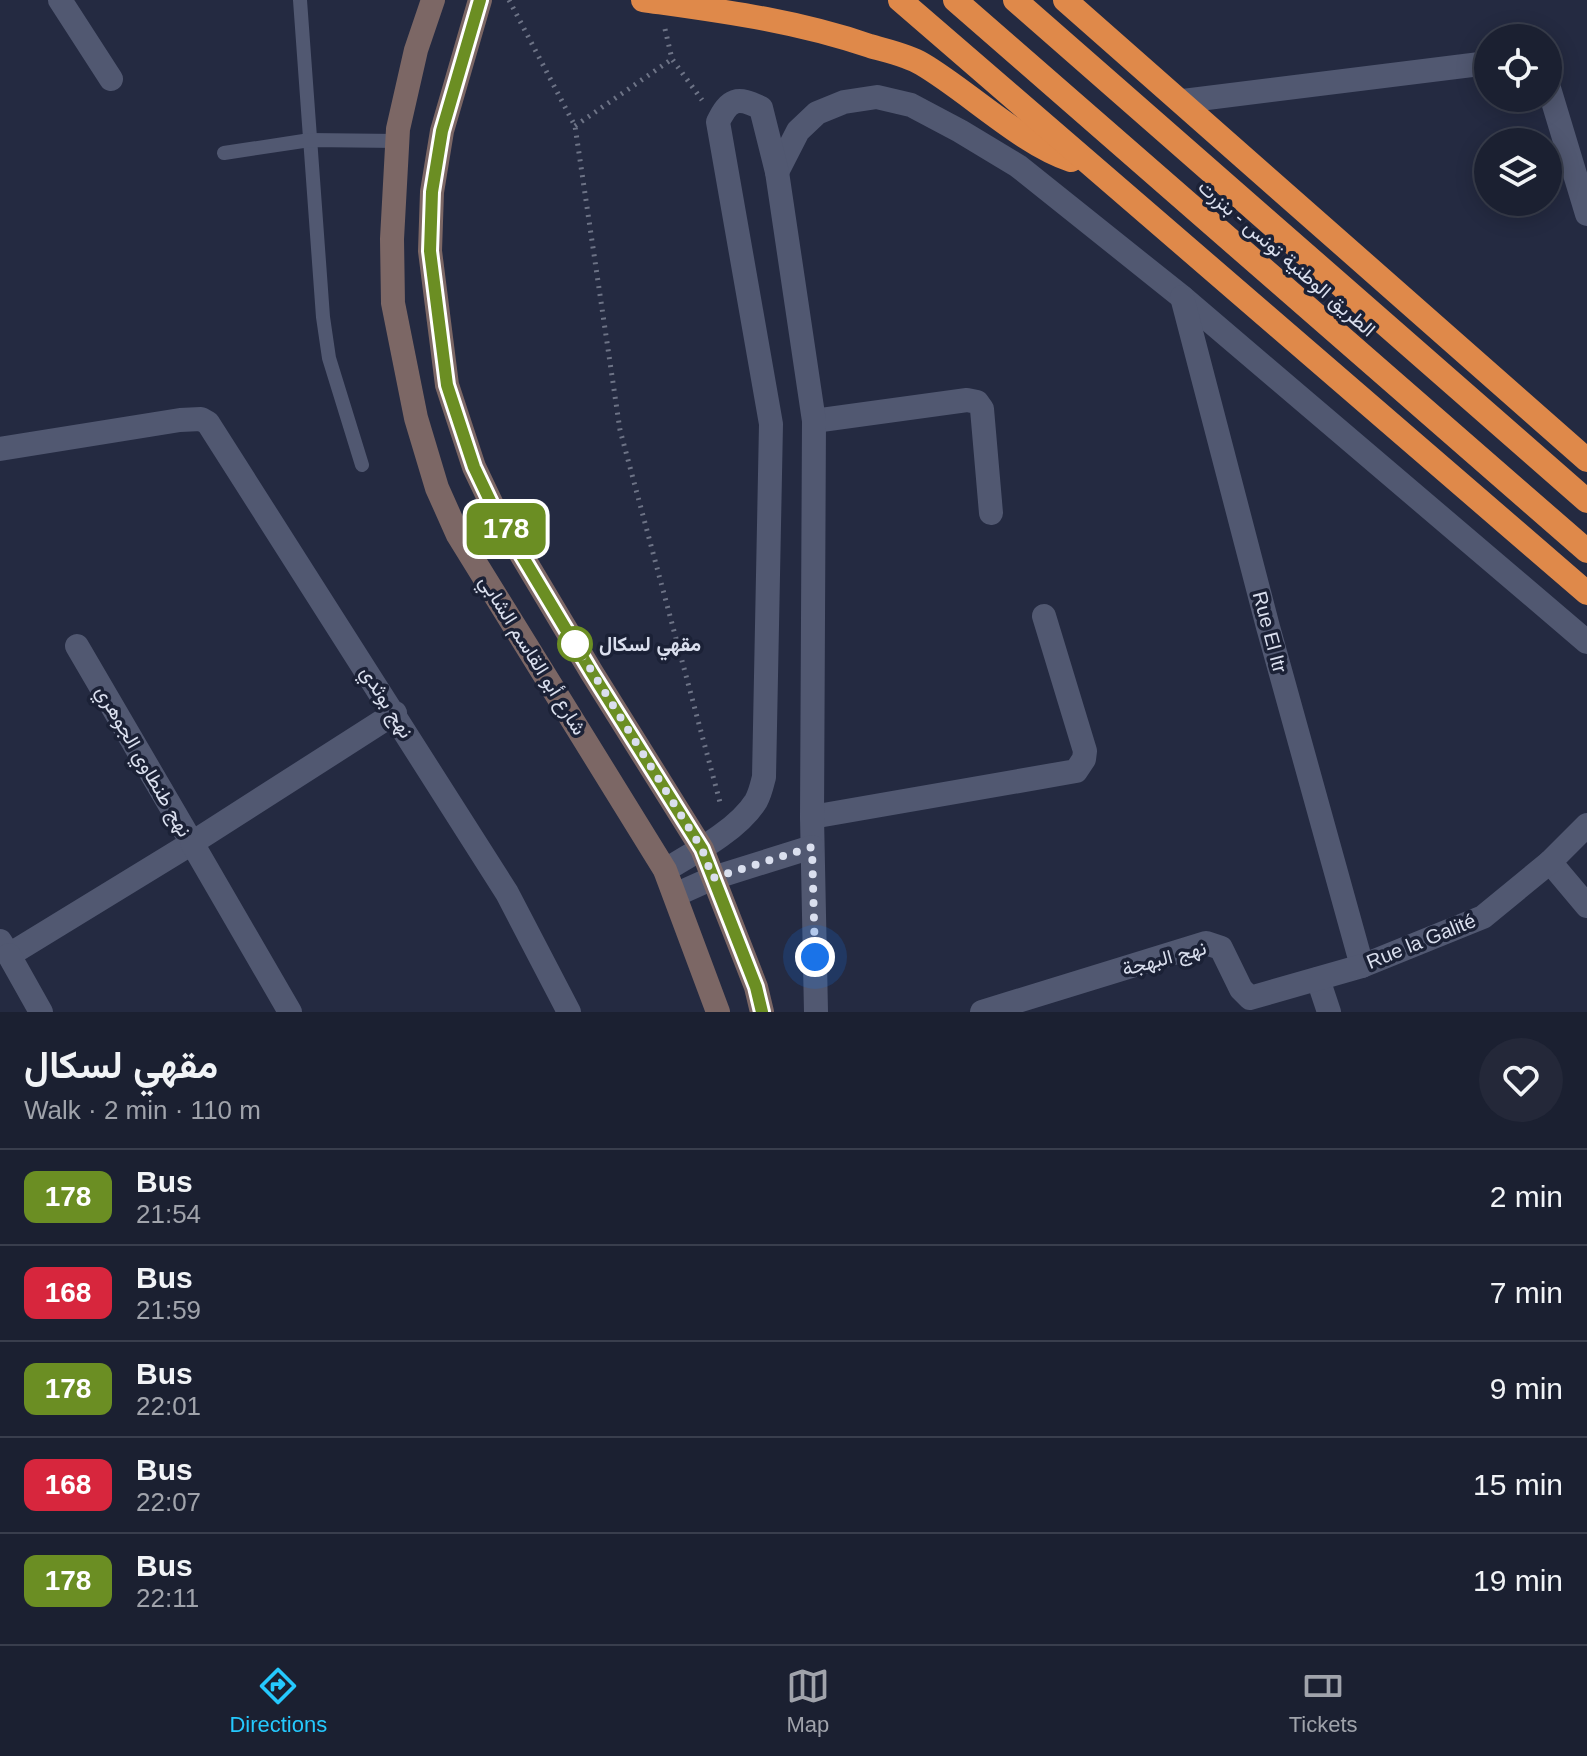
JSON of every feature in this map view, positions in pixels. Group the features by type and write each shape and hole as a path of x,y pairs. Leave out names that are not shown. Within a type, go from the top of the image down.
{"highway":[{"path":"643,0 763,16 844,37 920,63 1057,155 1092,166"},
{"path":"900,0 1587,593"},
{"name":"الطريق الوطنية تونس - بنزرت","path":"955,0 1587,551"},
{"name":"الطريق الوطنية تونس - بنزرت","path":"1015,0 1587,501"},
{"path":"1065,0 1587,460"},
{"path":"1076,0 1134,60"}],"street":[{"path":"60,0 111,79"},
{"name":"شارع أبو القاسم الشابي","path":"433,0 404,97 392,239 393,303 416,418 437,488 458,535 665,870 718,1012"},
{"name":"شارع أبو القاسم الشابي","path":"480,0 442,131 432,192 430,251 447,385 474,467 494,509 702,849 756,987 762,1012"},
{"path":"1183,101 1474,65"},
{"path":"777,172 798,131 817,113 844,102 877,97 911,105 1018,166 1182,297 1587,642"},
{"path":"665,870 702,849 748,812 758,798 764,777 771,424 718,122 725,108 735,101 747,100 761,108 777,172 814,421 812,847 816,1012"},
{"path":"1556,112 1587,214"},
{"name":"Rue El Itr","path":"1182,297 1268,627 1362,966"},
{"path":"814,421 967,400 977,402 982,409 991,513"},
{"name":"نهج بوثدي","path":"0,449 180,420 201,419 208,423 507,893 569,1012"},
{"path":"812,817 1076,771 1085,751 1044,616"},
{"name":"نهج طنطاوي الجوهري","path":"4,948 192,843 77,646"},
{"path":"290,1012 192,843 395,713"},
{"name":"Rue la Galité","path":"1318,979 1362,966 1483,917 1550,862 1587,825"},
{"path":"675,895 713,878 812,847"},
{"path":"1550,862 1587,906"},
{"name":"نهج البهجة","path":"982,1012 1206,943 1221,948 1241,989 1250,998 1318,979"},
{"path":"4,948 41,1012"},
{"path":"1318,979 1329,1012"}],"lane":[{"path":"300,0 323,317 329,358 362,465"},
{"path":"224,153 310,140 398,141"}],"path":[{"path":"509,0 575,126 620,430 726,829"},
{"path":"665,34 672,59 718,122"},
{"path":"575,126 672,59"}],"bus line":[{"name":"178","path":"480,0 442,131 432,192 430,251 447,385 474,467 494,509 702,849 756,987 762,1012"}],"place":[{"name":"مقهي لسكال","path":"575,644"}],"route":[{"path":"575,644 702,849 713,878 812,847 815,957"}]}
